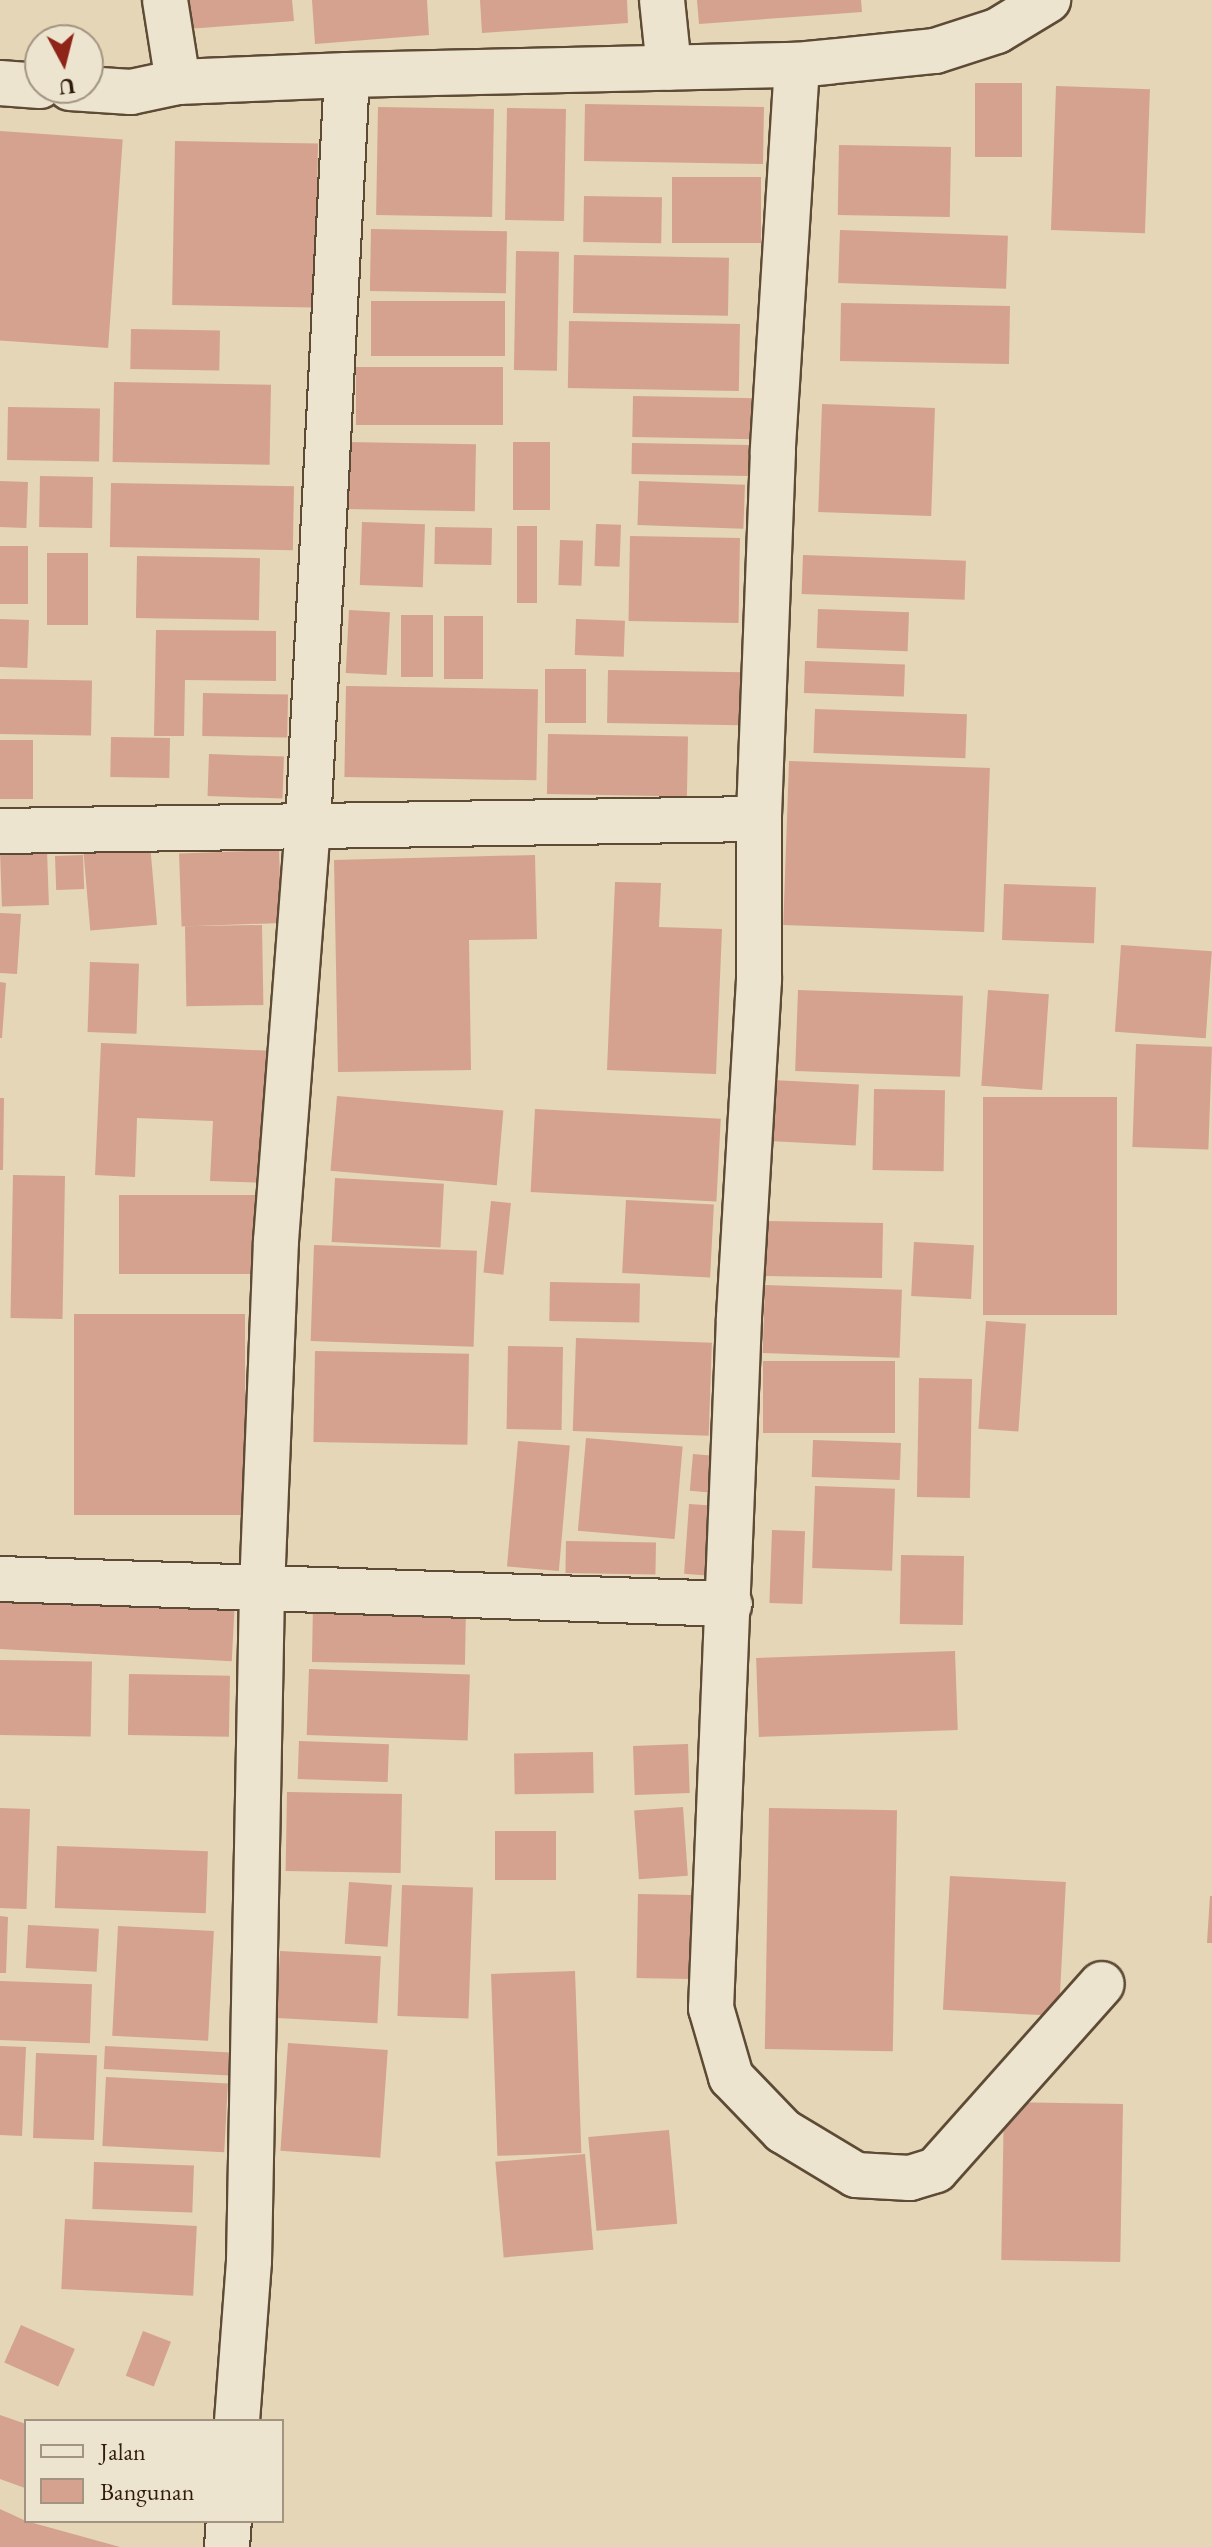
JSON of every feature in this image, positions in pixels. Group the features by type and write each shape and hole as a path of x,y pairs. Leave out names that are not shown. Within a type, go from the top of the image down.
{"street":[{"path":"165,0 178,82"},
{"path":"662,0 669,68"},
{"path":"104,90 131,92 178,82 347,75 797,65 935,51 997,31 1048,0"},
{"path":"797,65 773,451 759,819 759,980 739,1318 730,1604 711,2008 731,2077 783,2131 856,2175 910,2178 936,2170 1102,1984"},
{"path":"237,2419 249,2261 262,1589 276,1241 308,826 347,75"},
{"path":"0,83 24,85"},
{"path":"0,831 759,819"},
{"path":"0,1579 730,1604"},
{"path":"227,2547 229,2523"}],"building":[{"path":"186,0 292,0 294,21 188,29"},
{"path":"312,0 427,0 429,35 315,44"},
{"path":"480,0 627,0 628,23 482,33"},
{"path":"697,0 861,0 862,12 699,24"},
{"path":"975,83 1022,83 1022,157 975,157"},
{"path":"1056,86 1150,89 1145,233 1051,230"},
{"path":"585,104 764,107 763,164 584,161"},
{"path":"378,107 494,109 492,217 376,215"},
{"path":"507,108 566,109 564,221 505,220"},
{"path":"0,131 123,140 108,348 0,341"},
{"path":"175,141 318,143 315,307 172,305"},
{"path":"839,145 951,147 950,217 838,215"},
{"path":"672,177 761,177 761,243 672,243"},
{"path":"584,196 662,197 661,243 583,242"},
{"path":"371,229 507,231 506,293 370,291"},
{"path":"840,230 1008,236 1006,289 838,283"},
{"path":"516,251 559,252 557,371 514,370"},
{"path":"574,255 729,258 728,316 573,313"},
{"path":"371,301 505,301 505,356 371,356"},
{"path":"841,303 1010,306 1009,364 840,361"},
{"path":"569,321 740,324 739,391 568,388"},
{"path":"131,329 220,331 219,371 130,369"},
{"path":"356,367 503,367 503,425 356,425"},
{"path":"114,382 271,385 270,465 113,462"},
{"path":"633,396 756,398 755,439 632,437"},
{"path":"822,404 935,408 931,516 818,512"},
{"path":"8,407 100,409 99,462 7,460"},
{"path":"346,442 476,444 475,511 345,509"},
{"path":"513,442 550,442 550,510 513,510"},
{"path":"632,443 750,445 749,476 631,474"},
{"path":"40,476 93,477 92,528 39,527"},
{"path":"0,481 28,482 26,528 0,527"},
{"path":"639,481 745,485 743,529 637,525"},
{"path":"111,483 294,486 293,550 110,547"},
{"path":"362,522 425,524 423,587 360,585"},
{"path":"596,524 621,525 620,567 595,566"},
{"path":"517,526 537,526 537,603 517,603"},
{"path":"435,527 492,528 491,565 434,564"},
{"path":"630,536 740,538 738,623 629,621"},
{"path":"560,540 583,541 581,586 558,585"},
{"path":"0,546 28,546 28,604 0,604"},
{"path":"47,553 88,553 88,625 47,625"},
{"path":"803,555 966,561 965,600 802,594"},
{"path":"137,556 260,558 259,620 136,618"},
{"path":"818,609 909,612 908,651 817,648"},
{"path":"349,610 390,612 387,675 346,673"},
{"path":"401,615 433,615 433,677 401,677"},
{"path":"444,616 483,616 483,679 444,679"},
{"path":"0,619 29,620 27,668 0,667"},
{"path":"576,619 625,621 624,657 575,655"},
{"path":"156,630 276,631 276,681 185,680 184,736 154,736"},
{"path":"805,661 905,664 904,696 804,693"},
{"path":"545,669 586,669 586,723 545,723"},
{"path":"608,670 742,672 741,725 607,723"},
{"path":"0,679 92,681 91,736 0,734"},
{"path":"346,686 538,689 536,780 344,777"},
{"path":"203,693 288,694 287,737 202,736"},
{"path":"815,709 967,714 965,758 813,753"},
{"path":"548,734 688,736 687,796 547,794"},
{"path":"111,737 170,738 169,778 110,777"},
{"path":"0,740 33,740 33,799 0,799"},
{"path":"209,754 284,757 282,799 208,796"},
{"path":"789,761 990,768 984,932 783,925"},
{"path":"150,844 157,925 90,931 83,850"},
{"path":"47,850 49,905 2,907 0,852"},
{"path":"279,850 282,923 182,926 179,853"},
{"path":"83,855 84,889 56,890 55,856"},
{"path":"535,855 537,939 469,940 471,1070 338,1072 334,860"},
{"path":"615,882 661,883 659,927 722,929 716,1074 607,1070"},
{"path":"1004,884 1096,887 1094,943 1002,940"},
{"path":"0,913 21,914 17,974 0,973"},
{"path":"262,925 263,1005 186,1006 185,926"},
{"path":"1121,945 1212,951 1206,1038 1115,1032"},
{"path":"90,962 139,964 137,1034 88,1032"},
{"path":"0,982 6,983 2,1038 0,1038"},
{"path":"798,990 963,996 960,1077 795,1071"},
{"path":"988,990 1049,994 1042,1090 981,1086"},
{"path":"101,1043 275,1051 268,1183 210,1181 213,1121 137,1118 135,1177 95,1175"},
{"path":"1136,1044 1212,1047 1208,1150 1132,1147"},
{"path":"772,1080 859,1085 856,1145 769,1141"},
{"path":"874,1089 945,1090 944,1171 873,1170"},
{"path":"337,1096 503,1111 497,1185 330,1171"},
{"path":"983,1097 1117,1097 1117,1315 983,1315"},
{"path":"0,1098 4,1098 3,1170 0,1170"},
{"path":"535,1109 721,1119 716,1202 531,1192"},
{"path":"13,1175 65,1176 62,1319 11,1318"},
{"path":"335,1178 444,1184 441,1248 332,1242"},
{"path":"119,1195 256,1195 256,1274 119,1274"},
{"path":"626,1200 714,1205 710,1278 622,1273"},
{"path":"491,1201 511,1203 503,1275 483,1273"},
{"path":"766,1221 883,1223 882,1278 765,1276"},
{"path":"914,1242 974,1245 971,1299 911,1296"},
{"path":"314,1245 477,1251 474,1347 311,1341"},
{"path":"550,1282 640,1284 639,1323 549,1321"},
{"path":"765,1285 902,1290 900,1358 763,1353"},
{"path":"74,1314 245,1314 245,1515 74,1515"},
{"path":"986,1321 1026,1324 1018,1432 978,1429"},
{"path":"576,1338 712,1343 709,1436 573,1431"},
{"path":"508,1346 563,1347 562,1430 507,1429"},
{"path":"315,1351 469,1354 467,1445 313,1442"},
{"path":"763,1361 895,1361 895,1433 763,1433"},
{"path":"919,1378 972,1379 970,1498 917,1497"},
{"path":"586,1438 683,1446 675,1539 578,1531"},
{"path":"813,1440 901,1443 900,1480 812,1477"},
{"path":"518,1441 570,1446 559,1571 507,1567"},
{"path":"693,1454 716,1456 713,1493 690,1491"},
{"path":"815,1486 895,1489 892,1571 812,1568"},
{"path":"689,1504 715,1506 710,1576 684,1574"},
{"path":"772,1530 805,1531 802,1604 769,1603"},
{"path":"566,1541 656,1543 655,1575 565,1573"},
{"path":"901,1555 964,1556 963,1625 900,1624"},
{"path":"0,1593 235,1605 232,1661 0,1649"},
{"path":"313,1603 466,1606 465,1665 312,1662"},
{"path":"955,1651 958,1730 759,1737 756,1658"},
{"path":"0,1660 92,1662 91,1737 0,1735"},
{"path":"309,1669 470,1675 468,1741 307,1735"},
{"path":"129,1674 230,1676 229,1737 128,1735"},
{"path":"299,1741 389,1744 388,1782 298,1779"},
{"path":"688,1744 690,1793 635,1795 633,1746"},
{"path":"593,1752 594,1793 515,1794 514,1753"},
{"path":"287,1792 402,1794 401,1873 286,1871"},
{"path":"683,1807 688,1876 639,1879 634,1810"},
{"path":"0,1808 30,1809 26,1909 0,1908"},
{"path":"769,1808 897,1810 893,2051 765,2049"},
{"path":"495,1831 556,1831 556,1880 495,1880"},
{"path":"57,1846 208,1851 206,1913 55,1908"},
{"path":"950,1876 1066,1882 1059,2016 943,2010"},
{"path":"349,1882 392,1885 388,1947 345,1944"},
{"path":"402,1885 473,1887 468,2018 397,2016"},
{"path":"638,1894 692,1895 691,1979 637,1978"},
{"path":"1210,1896 1212,1943 1207,1943"},
{"path":"0,1916 8,1917 6,1973 0,1973"},
{"path":"28,1925 99,1929 97,1972 26,1968"},
{"path":"118,1926 214,1931 208,2041 112,2036"},
{"path":"280,1951 381,1956 377,2023 276,2018"},
{"path":"575,1971 581,2153 497,2156 491,1974"},
{"path":"0,1981 92,1984 90,2043 0,2040"},
{"path":"288,2043 388,2050 380,2158 280,2151"},
{"path":"0,2046 26,2047 22,2136 0,2135"},
{"path":"105,2046 231,2053 230,2076 104,2069"},
{"path":"36,2053 97,2055 94,2140 33,2138"},
{"path":"106,2077 228,2083 224,2152 102,2146"},
{"path":"1004,2102 1123,2104 1120,2262 1001,2260"},
{"path":"669,2130 677,2224 597,2231 588,2137"},
{"path":"585,2154 593,2250 504,2257 495,2162"},
{"path":"94,2162 194,2165 192,2212 92,2209"},
{"path":"65,2219 197,2226 193,2296 61,2289"},
{"path":"21,2325 75,2349 58,2386 4,2362"},
{"path":"143,2331 171,2342 154,2387 126,2376"},
{"path":"0,2415 24,2423 24,2488 0,2479"},
{"path":"0,2509 24,2520 24,2523 120,2547 0,2547"}]}
